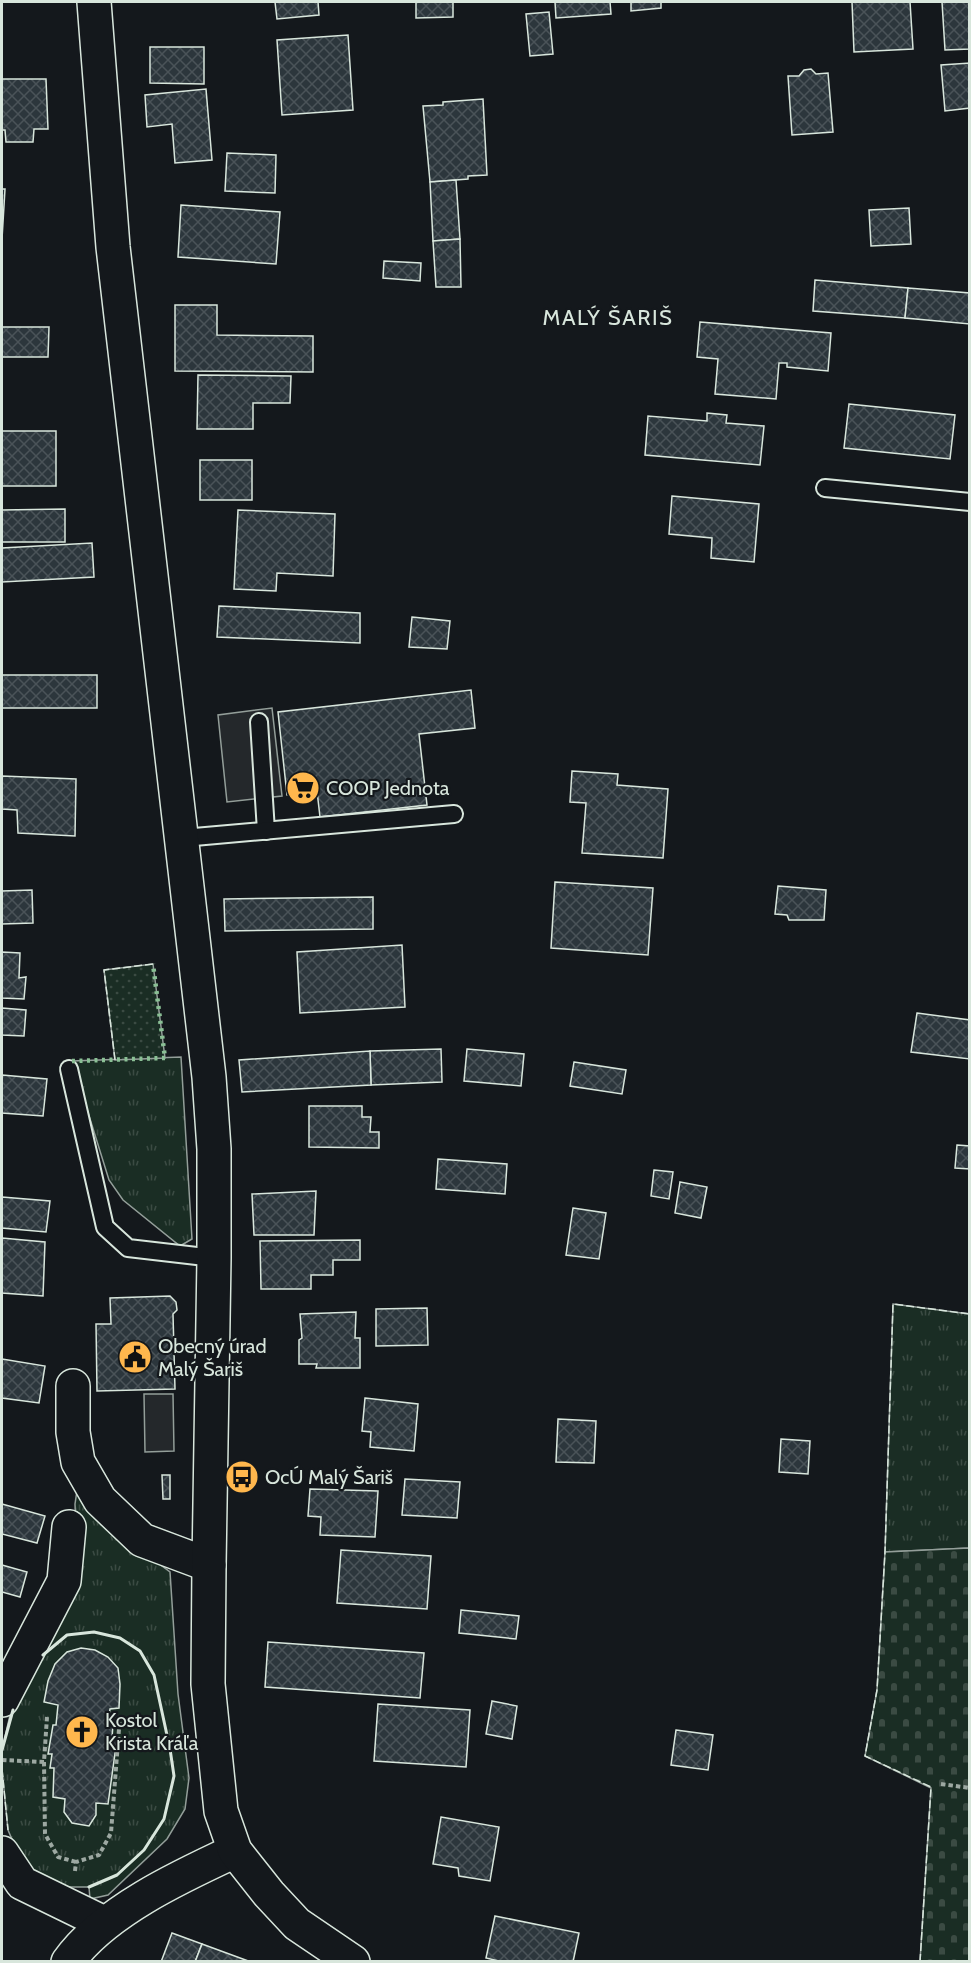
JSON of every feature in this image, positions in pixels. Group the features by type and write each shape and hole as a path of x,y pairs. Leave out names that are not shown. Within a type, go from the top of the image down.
{"street":[{"path":"94,2 113,247 209,1077 214,1149 208,1565 210,1696 221,1811 235,1851 269,1894 297,1924 352,1962"},
{"path":"73,1386 73,1432 78,1462 100,1500 142,1540 208,1565"},
{"path":"2,1700 64,1581 69,1527"},
{"path":"68,1962 104,1923 182,1875 235,1851"},
{"path":"2,1853 22,1883 104,1923"}],"lane":[{"path":"825,488 969,502"},
{"path":"259,722 266,831"},
{"path":"183,838 454,814"},
{"path":"69,1069 105,1227 128,1248 214,1257"}],"path":[{"path":"46,1717 45,1834 58,1857 76,1862 99,1855 111,1833 120,1716"},
{"path":"2,1760 44,1762"},
{"path":"941,1785 969,1788"},
{"path":"73,1908 76,1862"}],"green space":[{"path":"153,964 165,1058 115,1060 104,970"},
{"path":"181,1057 192,1239 180,1246 123,1200 109,1180 72,1061"},
{"path":"893,1304 969,1314 969,1548 885,1552"},
{"path":"78,1484 119,1534 170,1572 178,1694 189,1778 185,1809 167,1839 108,1895 90,1899 89,1887 62,1887 28,1868 17,1851 8,1830 2,1769 2,1750 10,1715 25,1680 78,1587 75,1504"},
{"path":"969,1548 969,1961 920,1961 931,1788 865,1756 877,1690 885,1552"}],"shaded area":[{"path":"272,708 282,796 227,802 218,715"},
{"path":"144,1394 173,1394 174,1451 145,1452"}],"building":[{"path":"275,2 318,2 319,15 277,19"},
{"path":"416,2 453,2 453,17 416,18"},
{"path":"555,2 610,2 611,14 556,18"},
{"path":"631,2 661,2 661,8 631,11"},
{"path":"852,2 910,2 913,49 854,52"},
{"path":"942,2 970,2 970,49 945,50"},
{"path":"549,12 553,54 530,56 526,14"},
{"path":"348,35 353,110 282,115 277,40"},
{"path":"150,47 204,47 204,84 150,83"},
{"path":"970,63 970,108 945,111 941,65"},
{"path":"811,69 816,74 828,73 833,132 792,135 788,76 799,76 804,70"},
{"path":"2,79 46,79 48,129 34,129 33,142 6,142 5,130 2,130"},
{"path":"206,89 212,160 175,163 172,124 147,127 145,95"},
{"path":"483,99 487,175 430,182 423,106"},
{"path":"227,153 276,155 275,193 225,191"},
{"path":"456,180 460,239 433,241 430,182"},
{"path":"2,189 5,189 2,239"},
{"path":"181,205 280,212 276,264 178,257"},
{"path":"909,208 911,244 871,246 869,210"},
{"path":"460,239 461,287 436,287 433,241"},
{"path":"384,261 421,263 420,281 383,278"},
{"path":"815,280 908,288 905,318 813,311"},
{"path":"908,288 970,293 970,324 905,318"},
{"path":"175,305 217,305 217,335 313,336 313,372 175,371"},
{"path":"700,322 831,333 828,371 787,367 787,363 779,363 776,399 715,394 718,359 697,357"},
{"path":"2,327 49,327 48,357 2,357"},
{"path":"198,375 291,376 290,403 253,403 253,429 197,429"},
{"path":"849,404 955,415 950,459 844,448"},
{"path":"707,413 727,415 726,423 764,426 760,465 645,455 648,416 707,421"},
{"path":"2,431 56,431 56,486 2,486"},
{"path":"200,460 252,460 252,500 200,500"},
{"path":"672,496 759,504 754,562 711,558 712,538 669,534"},
{"path":"65,509 65,542 2,542 2,510"},
{"path":"238,510 335,514 333,576 277,573 276,591 234,589"},
{"path":"92,543 94,577 2,582 2,548"},
{"path":"219,606 360,613 360,643 217,637"},
{"path":"412,617 450,621 447,649 409,647"},
{"path":"2,675 97,675 97,708 2,708"},
{"path":"471,690 475,728 419,734 427,805 320,817 317,791 287,795 278,712"},
{"path":"572,771 618,774 617,785 668,789 663,858 582,853 586,803 570,802"},
{"path":"2,776 76,779 75,836 18,833 17,810 2,809"},
{"path":"555,882 653,888 648,955 551,948"},
{"path":"778,886 826,890 824,920 789,920 787,915 775,914"},
{"path":"32,890 33,923 2,924 2,891"},
{"path":"373,897 373,929 225,931 224,899"},
{"path":"402,945 405,1007 300,1013 297,952"},
{"path":"2,952 20,953 19,978 26,977 24,999 2,998"},
{"path":"2,1008 26,1010 24,1036 2,1035"},
{"path":"917,1013 970,1020 970,1059 911,1052"},
{"path":"441,1049 442,1082 371,1085 370,1051"},
{"path":"467,1049 524,1054 521,1086 464,1081"},
{"path":"370,1051 371,1085 242,1092 239,1060"},
{"path":"574,1062 626,1070 622,1094 570,1086"},
{"path":"2,1075 47,1079 43,1116 2,1113"},
{"path":"309,1106 362,1106 362,1117 371,1117 370,1132 379,1132 379,1148 309,1147"},
{"path":"957,1145 970,1146 970,1169 955,1168"},
{"path":"438,1159 507,1164 505,1194 436,1189"},
{"path":"654,1170 673,1172 669,1199 651,1196"},
{"path":"680,1182 707,1187 701,1218 675,1213"},
{"path":"316,1191 314,1235 254,1235 252,1194"},
{"path":"2,1197 50,1201 46,1232 2,1228"},
{"path":"573,1208 606,1213 599,1259 566,1255"},
{"path":"2,1238 45,1242 43,1296 2,1293"},
{"path":"360,1240 360,1260 333,1260 333,1275 311,1275 311,1289 261,1289 260,1241"},
{"name":"Obecný úrad Malý Šariš","path":"170,1296 176,1302 177,1310 173,1314 175,1389 97,1391 96,1324 111,1324 110,1298"},
{"path":"427,1308 428,1345 376,1346 376,1309"},
{"path":"356,1312 355,1338 360,1338 360,1368 316,1368 317,1364 299,1364 299,1340 302,1338 300,1314"},
{"path":"2,1359 45,1366 39,1403 2,1398"},
{"path":"365,1398 418,1404 414,1451 370,1447 371,1432 362,1431"},
{"path":"558,1419 596,1421 594,1463 556,1462"},
{"path":"781,1439 810,1441 808,1474 779,1472"},
{"path":"162,1475 170,1475 170,1499 163,1499"},
{"path":"405,1479 460,1482 457,1518 402,1515"},
{"path":"310,1489 378,1491 375,1537 320,1535 321,1517 308,1516"},
{"path":"2,1504 45,1516 37,1543 2,1534"},
{"path":"341,1550 431,1556 427,1609 337,1603"},
{"path":"2,1565 27,1572 20,1597 2,1592"},
{"path":"461,1610 519,1616 516,1639 459,1633"},
{"path":"268,1642 424,1653 420,1698 265,1687"},
{"name":"Kostol Krista Kráľa","path":"81,1648 95,1650 108,1657 118,1668 120,1684 119,1708 110,1709 108,1723 113,1724 112,1738 117,1739 108,1804 96,1803 96,1815 89,1826 72,1823 64,1812 65,1799 53,1797 54,1768 50,1768 52,1754 48,1754 53,1725 56,1725 58,1705 44,1702 48,1681 55,1664 67,1652"},
{"path":"492,1701 517,1706 512,1739 486,1734"},
{"path":"378,1704 470,1710 466,1767 374,1761"},
{"path":"676,1730 713,1735 708,1770 671,1765"},
{"path":"441,1817 499,1827 490,1881 459,1876 458,1868 433,1864"},
{"path":"495,1916 579,1933 573,1962 503,1962 486,1958"},
{"path":"172,1933 202,1944 195,1962 161,1962"},
{"path":"202,1944 251,1962 195,1962"}],"hedge":[{"path":"72,1061 165,1058 153,964"}],"fence":[{"path":"115,1060 104,970 153,964"},
{"path":"920,1962 931,1787 865,1756 877,1690 885,1552 893,1304 970,1314"},
{"path":"2,1769 8,1830"}],"wall":[{"path":"43,1655 67,1635 94,1632 120,1638 140,1651 154,1675 170,1749 174,1776 164,1819 144,1850 117,1875 89,1887"},
{"path":"2,1750 13,1710"}],"place":[{"name":"COOP Jednota","path":"303,788"},
{"name":"Obecný úrad Malý Šariš","path":"135,1357"},
{"name":"OcÚ Malý Šariš","path":"242,1477"},
{"name":"Kostol Krista Kráľa","path":"82,1732"}],"district":[{"name":"MALÝ ŠARIŠ","path":"608,317"}]}
